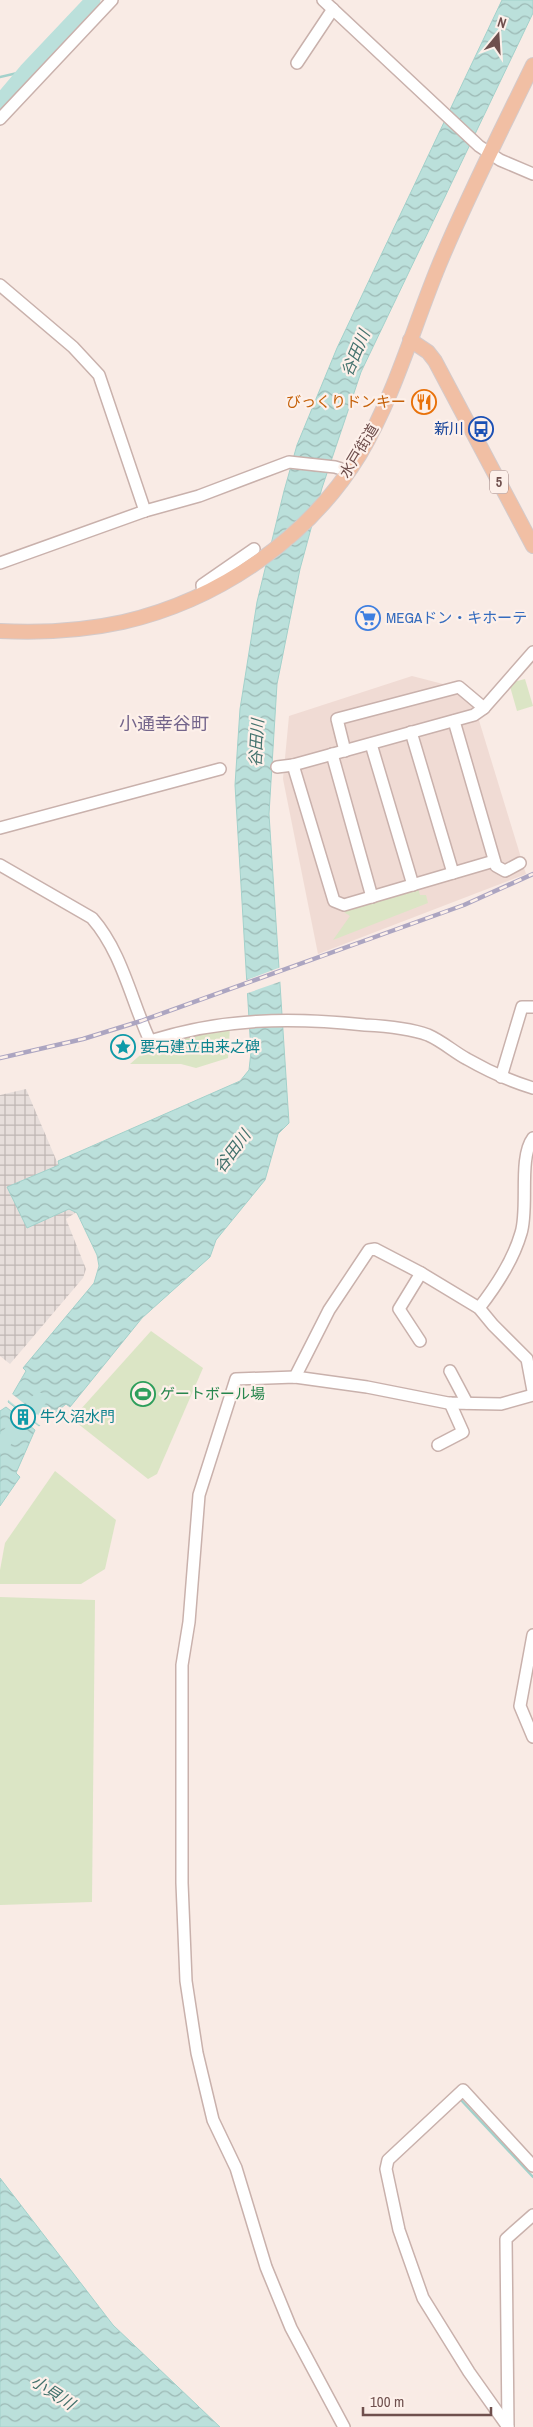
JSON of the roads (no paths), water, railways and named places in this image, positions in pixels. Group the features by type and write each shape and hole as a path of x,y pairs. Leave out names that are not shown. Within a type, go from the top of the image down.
{"main road":[{"name":"水戸街道","path":"0,631 62,631 123,622 203,594 241,572 276,548 328,497 348,471 378,419 484,150 533,65"},
{"name":"5","path":"410,340 428,352 435,362 533,546"}],"street":[{"path":"0,119 112,0"},
{"path":"323,0 484,150 533,174"},
{"path":"297,63 333,10"},
{"path":"0,284 73,347 99,375 145,512"},
{"path":"0,563 145,512 199,496 289,462 335,467 348,471"},
{"path":"203,594 202,585 254,549"},
{"path":"278,767 293,765 474,715 484,708 533,652"},
{"path":"345,751 337,719 459,687 484,708"},
{"path":"454,721 496,866 505,870 520,863"},
{"path":"411,732 453,873"},
{"path":"371,744 413,885"},
{"path":"332,754 372,897"},
{"path":"293,765 334,901 344,905 494,861"},
{"path":"0,828 220,769"},
{"path":"0,865 92,918 100,927 115,954 150,1041 218,1024 242,1021 290,1019 371,1025 429,1036 468,1060 501,1077 533,1088"},
{"path":"501,1077 522,1007 533,1007"},
{"path":"479,1308 502,1278 522,1232 530,1193 525,1165 531,1144"},
{"path":"522,1232 533,1237"},
{"path":"295,1377 329,1310 369,1250 374,1249 421,1273 479,1308 527,1359 533,1391"},
{"path":"420,1341 398,1309 421,1273"},
{"path":"450,1371 468,1402"},
{"path":"344,2427 291,2328 266,2267 236,2168 213,2120 197,2053 186,1981 182,1883 182,1665 189,1622 199,1495 236,1379 295,1377 367,1387 450,1403 501,1404 533,1395"},
{"path":"438,1445 463,1432 450,1403"},
{"path":"533,1635 520,1706 533,1737"},
{"path":"508,2427 469,2372 423,2298 399,2230 386,2169 388,2160 463,2090 533,2166"},
{"path":"508,2427 506,2239 533,2215"}],"water":[{"path":"502,0 533,0 533,13 361,372 322,488 300,569 277,684 269,814 289,1123 278,1134 265,1180 216,1240 210,1257 142,1318 70,1407 66,1404 39,1426 8,1402 26,1371 23,1368 94,1283 99,1266 97,1255 77,1213 69,1209 27,1228 7,1187 59,1165 58,1161 240,1081 249,1070 251,1052 235,785 240,709 257,602 297,445 337,348"},
{"path":"6,1407 35,1430 16,1473 20,1477 0,1506 0,1411"},
{"name":"小貝川","path":"0,2178 113,2325 220,2427 0,2427"}],"waterway":[{"path":"0,102 26,71 93,0"},
{"path":"0,77 26,71"},
{"name":"谷田川","path":"0,1446 39,1400"},
{"path":"460,2099 533,2177"}],"railway":[{"path":"0,1058 83,1039 141,1021 464,905 533,874"}],"place":[{"name":"びっくりドンキー","path":"424,402"},
{"name":"新川","path":"481,429"},
{"name":"MEGAドン・キホーテ","path":"368,618"},
{"name":"要石建立由来之碑","path":"123,1047"},
{"name":"ゲートボール場","path":"143,1394"},
{"name":"牛久沼水門","path":"23,1417"}],"district":[{"name":"小通幸谷町","path":"164,724"}]}
